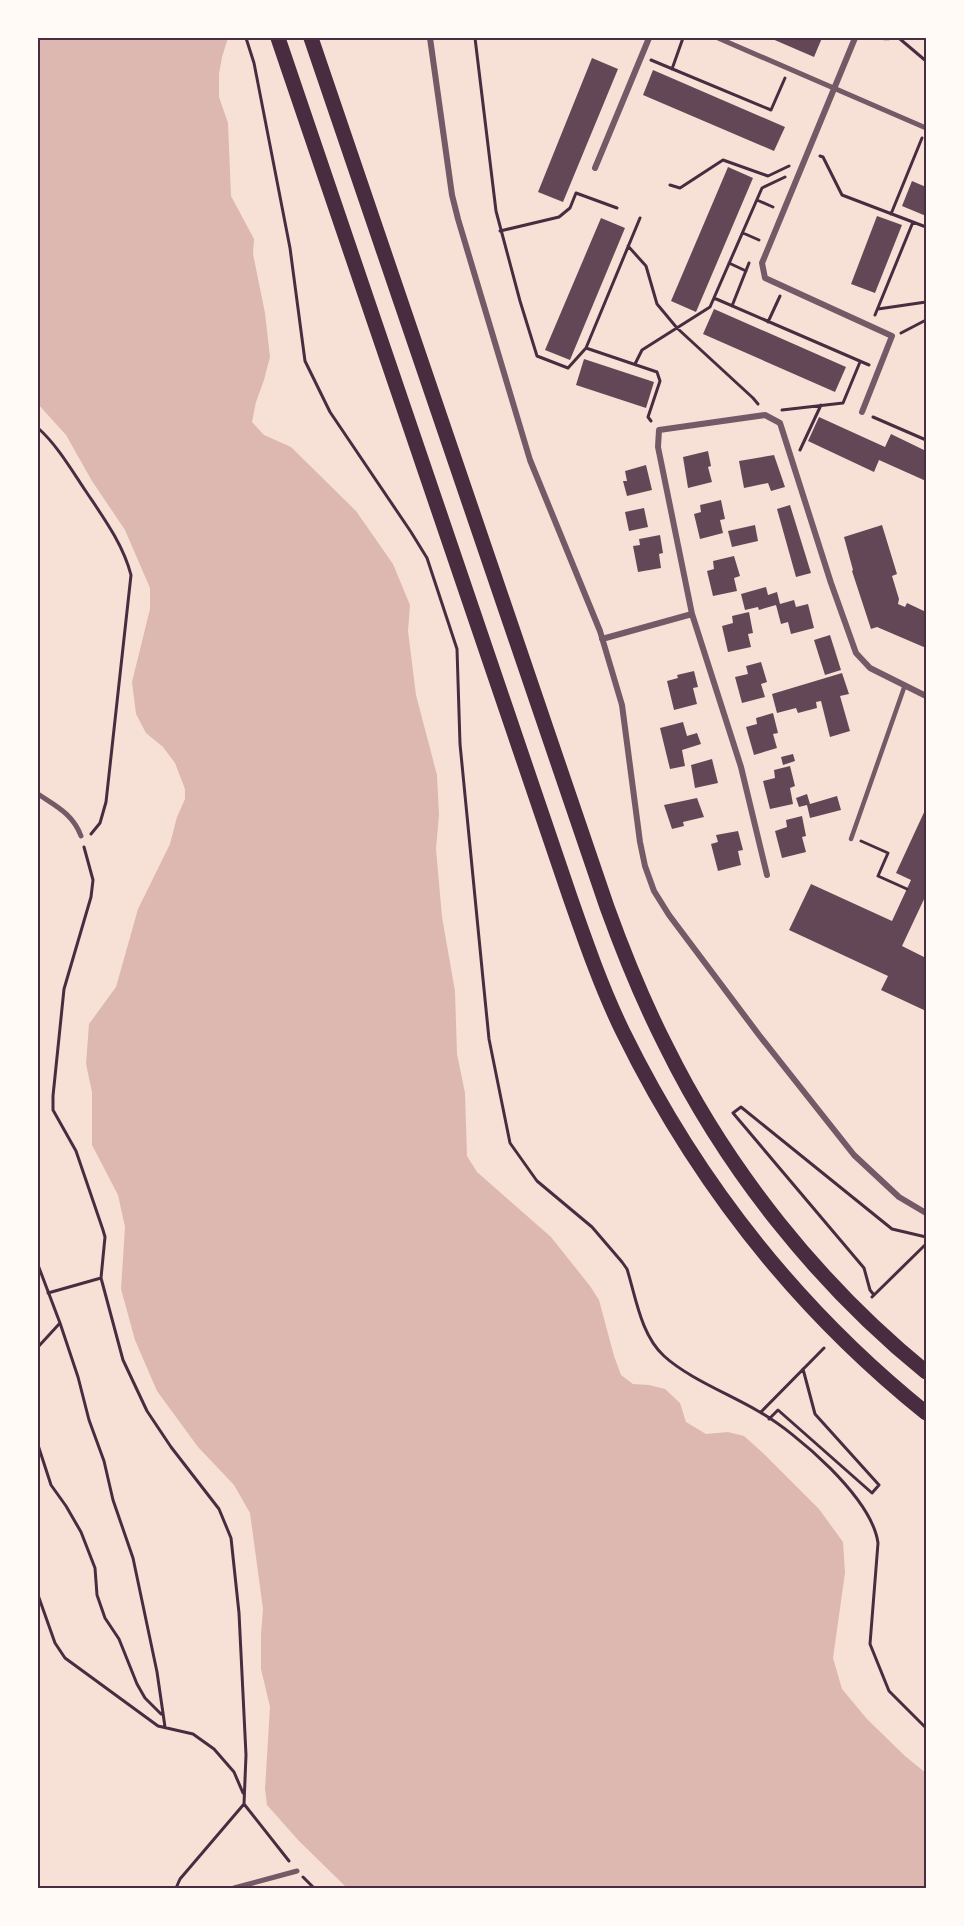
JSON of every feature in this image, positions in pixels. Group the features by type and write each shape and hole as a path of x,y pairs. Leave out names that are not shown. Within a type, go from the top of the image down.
{"main road":[{"path":"278,38 570,897 603,987 623,1032 655,1094 688,1148 733,1214 769,1260 840,1336 884,1378 927,1413"},
{"path":"311,38 607,907 648,1011 693,1096 757,1193 783,1227 831,1281 884,1335 927,1372"}],"street":[{"path":"430,38 452,195 458,219 530,460 603,639 622,705 640,842 654,891 669,915 759,1035 854,1155 899,1197 927,1213"},
{"path":"595,168 649,38"},
{"path":"718,38 926,128"},
{"path":"855,38 762,263 765,278 892,336 862,412"},
{"path":"767,875 741,767 692,614 658,447 659,430 765,415 780,423 856,653 870,668 927,696"},
{"path":"603,639 692,614"},
{"path":"38,794 64,810 77,824 81,836"},
{"path":"234,1888 297,1871"}],"lane":[{"path":"884,38 889,38"},
{"path":"854,839 905,686"}],"path":[{"path":"246,38 254,63 290,248 305,361 330,412 427,558 457,649 459,735 489,1039 510,1143 537,1181 592,1227 622,1262 627,1269 646,1331 664,1357 761,1412 795,1437 850,1489 874,1528 878,1543 870,1644 889,1691 927,1728"},
{"path":"475,38 496,212 537,356 568,368 586,348 640,218"},
{"path":"672,69 683,38"},
{"path":"898,38 927,61"},
{"path":"641,55 771,110 789,69"},
{"path":"891,214 926,128"},
{"path":"808,152 823,158 842,195 927,227"},
{"path":"670,185 680,188 723,160 768,176 791,165"},
{"path":"635,365 642,350 710,307 762,188 786,176"},
{"path":"500,231 559,217 570,208 576,193 617,208"},
{"path":"757,200 773,207"},
{"path":"871,326 913,222"},
{"path":"742,233 759,240"},
{"path":"628,246 646,266 657,304 676,328 753,398 765,415 775,411 843,403 927,440"},
{"path":"729,263 746,271"},
{"path":"768,322 784,286"},
{"path":"714,298 879,370"},
{"path":"878,309 927,302"},
{"path":"892,336 927,320"},
{"path":"586,348 657,372 660,381 648,417 659,430"},
{"path":"843,403 860,362"},
{"path":"793,465 821,405"},
{"path":"38,428 66,461 111,530 122,550 131,575 106,802 100,823 91,835 81,836 93,880 91,897 64,989 52,1102 76,1151 104,1230 101,1278 123,1360 147,1411 171,1447 219,1509 231,1538 238,1613 246,1755 244,1804 297,1871 314,1888"},
{"path":"854,839 888,853 878,876 907,888"},
{"path":"38,928 38,944"},
{"path":"927,1238 892,1230 741,1107 733,1113 864,1268 873,1296 927,1244"},
{"path":"38,1265 78,1377 89,1420 104,1461 113,1500 133,1558 157,1672 165,1727"},
{"path":"47,1293 101,1278"},
{"path":"38,1347 60,1323"},
{"path":"761,1412 824,1348"},
{"path":"770,1419 778,1410 872,1493 879,1485 815,1414 803,1369"},
{"path":"38,1445 51,1485 66,1506 95,1568 97,1595 105,1618 119,1640 145,1698 163,1715"},
{"path":"38,1595 55,1643 65,1658 158,1726 194,1734 214,1749 234,1772 244,1794"},
{"path":"176,1888 180,1879 244,1804"}],"shaded area":[{"path":"38,38 228,38 219,74 219,97 228,123 231,196 254,239 253,254 265,313 270,357 252,422 264,435 291,447 356,511 393,564 410,605 408,631 416,695 437,775 439,815 436,849 442,917 455,991 457,1054 465,1093 467,1156 477,1172 551,1237 590,1286 599,1300 621,1375 633,1384 665,1389 680,1403 686,1422 706,1434 728,1432 744,1436 819,1509 843,1542 845,1573 833,1658 842,1689 867,1719 926,1773 926,1888 347,1888 299,1841 267,1805 265,1789 270,1707 261,1669 263,1609 250,1513 234,1485 198,1447 157,1391 135,1340 121,1289 125,1227 118,1195 92,1145 92,1092 86,1064 89,1024 116,987 138,909 170,844 177,817 185,799 185,789 175,763 163,747 146,733 136,714 132,682 150,609 150,588 125,530 92,481 66,435 38,404"}],"building":[{"path":"770,38 822,38 814,57"},
{"path":"592,58 618,69 563,202 538,192"},
{"path":"653,70 785,127 774,151 643,95"},
{"path":"728,167 753,178 696,312 671,301"},
{"path":"912,181 926,187 926,216 902,206"},
{"path":"877,216 902,225 875,293 851,284"},
{"path":"601,218 625,228 570,360 545,350"},
{"path":"714,309 846,367 835,392 703,334"},
{"path":"584,359 654,382 646,408 576,385"},
{"path":"819,417 885,447 891,434 926,451 926,481 879,460 874,472 808,441"},
{"path":"708,451 711,466 708,467 712,482 688,488 683,457"},
{"path":"774,455 785,487 771,491 768,483 744,488 739,461"},
{"path":"646,465 652,490 627,496 623,481 627,481 625,471"},
{"path":"721,500 725,519 720,520 723,533 700,539 694,514 701,512 700,505"},
{"path":"790,505 811,573 796,577 777,509"},
{"path":"644,508 648,527 629,531 625,512"},
{"path":"755,525 758,541 732,547 728,531"},
{"path":"882,525 897,574 892,576 899,599 898,604 905,607 907,603 926,612 926,648 877,627 871,629 852,571 844,537"},
{"path":"660,535 663,553 659,554 661,568 638,572 633,546 640,545 639,539"},
{"path":"734,556 740,576 734,578 737,591 713,596 707,571 714,569 713,561"},
{"path":"766,587 768,595 777,592 780,604 794,600 796,607 808,604 814,628 791,634 788,622 781,624 776,605 759,610 758,607 745,610 741,594"},
{"path":"749,612 753,633 748,634 751,647 728,652 722,626 733,623 732,616"},
{"path":"830,635 841,670 825,675 814,640"},
{"path":"761,662 767,682 761,684 765,697 742,703 735,677 748,674 746,666"},
{"path":"694,671 698,687 693,688 697,704 674,710 667,681 678,678 677,675"},
{"path":"842,673 849,694 840,696 850,731 830,737 821,701 816,702 817,708 798,713 796,708 777,713 772,694"},
{"path":"773,713 778,733 773,734 777,748 754,755 746,727 757,724 756,718"},
{"path":"683,722 687,736 697,733 701,744 682,750 685,766 670,769 660,728"},
{"path":"793,754 795,761 783,765 781,757"},
{"path":"712,759 718,783 695,788 691,765"},
{"path":"790,766 795,786 790,788 793,804 770,809 763,781 775,778 774,770"},
{"path":"807,794 810,804 837,796 841,810 810,818 807,805 799,807 796,798"},
{"path":"697,798 704,817 683,822 684,826 672,829 664,805"},
{"path":"926,808 926,895 902,946 926,958 926,1011 881,990 888,976 789,930 811,884 892,921 911,880 896,873"},
{"path":"802,816 806,836 802,837 806,852 782,858 775,831 787,827 786,820"},
{"path":"738,831 743,850 738,851 741,865 718,871 711,844 718,842 716,835"}]}
